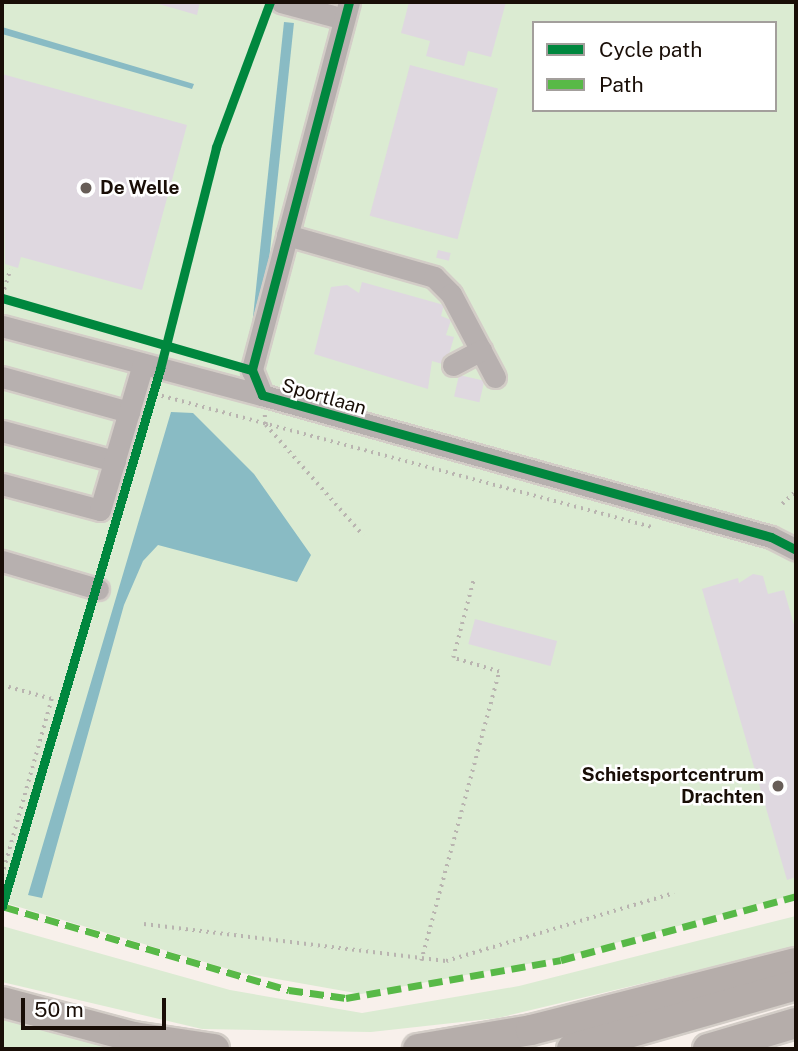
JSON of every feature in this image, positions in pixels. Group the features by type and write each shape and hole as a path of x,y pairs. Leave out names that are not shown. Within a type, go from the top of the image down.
{"highway":[{"path":"418,1049 531,1030 796,963"},
{"path":"572,1049 796,985"},
{"path":"2,1002 134,1037 214,1049"},
{"path":"708,1049 796,1023"}],"street":[{"path":"281,2 347,10"},
{"name":"Sportlaan","path":"347,10 252,370 262,395 771,537 796,550"},
{"path":"287,234 434,277 451,294 495,377"},
{"path":"2,326 262,395"},
{"path":"453,365 481,350"},
{"path":"2,485 100,510 115,461 139,409 152,367"},
{"path":"2,377 139,409"},
{"path":"2,431 115,461"},
{"path":"2,561 98,589"}],"path":[{"path":"10,269 2,297 14,302"},
{"path":"139,409 153,394 152,367"},
{"path":"153,394 658,528"},
{"path":"262,395 266,425 363,535"},
{"path":"771,537 782,504 796,482"},
{"path":"782,504 796,491"},
{"path":"421,961 499,672 453,658 474,578"},
{"path":"2,685 52,699 2,877"},
{"path":"8,894 67,695"},
{"path":"144,924 421,961 446,961 674,893"}],"green space":[{"path":"2,2 796,2 796,894 560,958 361,994 242,973 2,902"},
{"path":"796,916 796,947 498,1018 371,1032 202,1029 2,982 2,926 230,990 362,1013 519,986"},
{"path":"2,1006 207,1049 2,1049"}],"water":[{"path":"284,22 294,23 262,330 252,329"},
{"path":"2,27 194,84 192,89 2,34"},
{"path":"171,412 193,413 254,474 311,555 297,582 158,545 143,561 124,605 42,898 28,895"}],"building":[{"path":"152,2 200,2 197,15"},
{"path":"409,2 506,2 491,57 468,51 464,66 426,56 430,41 401,33"},
{"path":"410,65 498,89 458,239 370,216"},
{"name":"De Welle","path":"2,74 187,125 142,290 21,257 18,268 5,264"},
{"path":"438,250 451,253 449,261 436,258"},
{"path":"362,282 444,305 441,316 451,320 446,335 454,337 446,365 432,361 428,389 314,354 331,287 347,285 359,293"},
{"path":"459,375 484,381 479,402 454,396"},
{"name":"Schietsportcentrum Drachten","path":"753,574 763,576 768,594 784,590 796,632 796,877 787,880 702,589 738,578 739,583"},
{"path":"475,619 557,641 550,666 468,644"}],"marked path":[{"path":"5,907 289,990 346,998 561,960 796,896"}],"cycle path":[{"path":"2,906 160,369 216,147 270,2"},
{"path":"349,2 252,370 262,395 771,537 796,550"},
{"path":"2,298 252,370"}],"place":[{"name":"De Welle","path":"86,188"},
{"name":"Schietsportcentrum Drachten","path":"778,786"}]}
